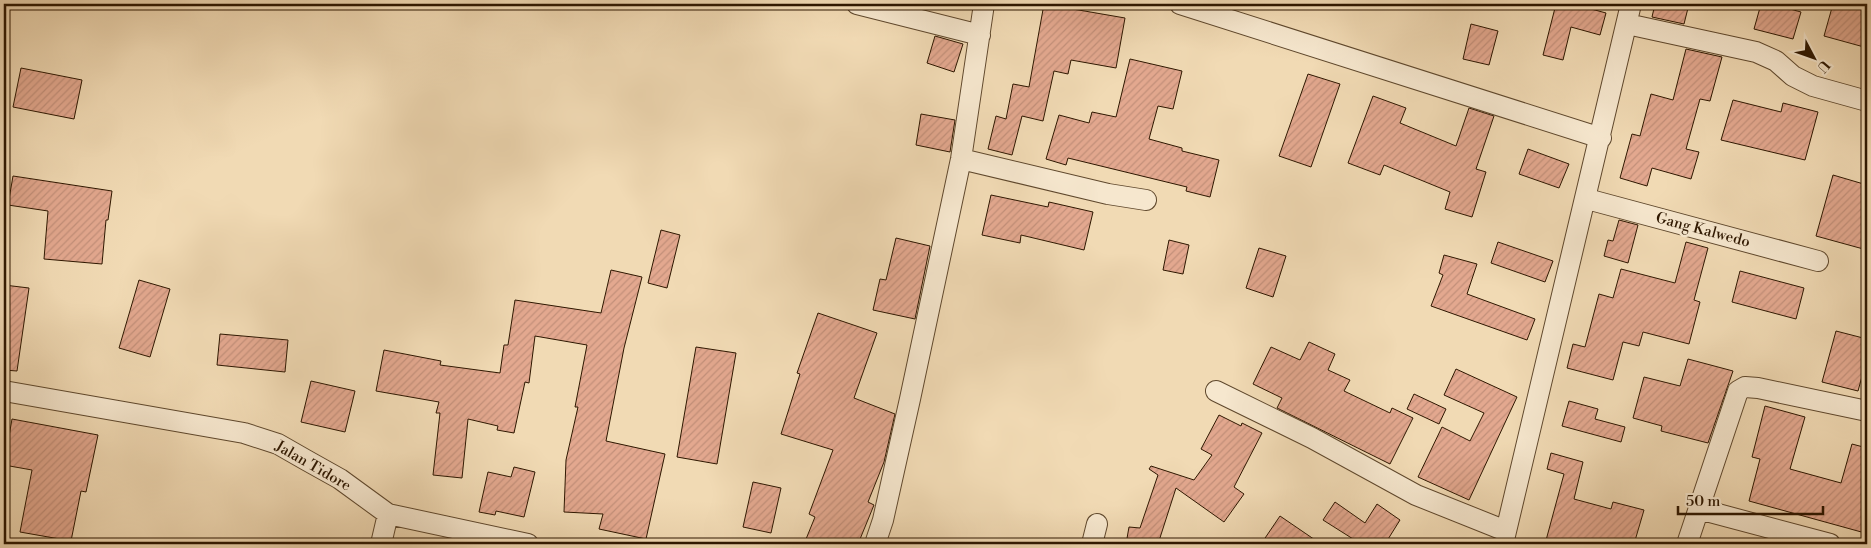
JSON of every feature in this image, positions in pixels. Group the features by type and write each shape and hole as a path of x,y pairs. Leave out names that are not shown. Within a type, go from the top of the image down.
{"street":[{"path":"857,4 980,35"},
{"path":"875,544 883,520 961,159 984,4"},
{"path":"1180,4 1601,138"},
{"path":"1216,391 1312,438 1416,495 1504,537 1587,199 1631,4"},
{"path":"1627,24 1756,52 1776,61 1793,76 1813,86 1867,101"},
{"path":"961,159 1108,194 1146,200"},
{"name":"Gang Kalwedo","path":"1587,199 1818,261"},
{"path":"1687,544 1732,403 1738,391 1745,387 1867,411"},
{"name":"Jalan Tidore","path":"4,391 244,433 278,444 340,480 388,514 518,543"},
{"path":"1699,509 1830,544"},
{"path":"381,544 388,514"},
{"path":"1092,544 1097,524"}],"building":[{"path":"1044,4 1125,18 1116,68 1071,60 1068,74 1054,71 1043,121 1022,116 1012,155 988,149 996,116 1006,119 1013,84 1029,87"},
{"path":"1556,4 1573,4 1606,13 1600,35 1571,27 1563,60 1543,55"},
{"path":"1655,4 1689,4 1684,24 1652,17"},
{"path":"1761,4 1772,4 1801,12 1793,39 1754,29"},
{"path":"1833,4 1847,4 1867,9 1867,37 1864,47 1824,36"},
{"path":"1471,24 1498,31 1489,65 1463,59"},
{"path":"935,36 963,44 954,72 927,63"},
{"path":"1686,49 1722,57 1710,101 1700,99 1686,149 1699,152 1691,179 1652,168 1647,186 1620,178 1632,134 1640,136 1651,94 1673,100"},
{"path":"1130,59 1182,71 1173,109 1158,106 1149,139 1182,148 1182,151 1219,160 1210,197 1186,191 1187,187 1068,158 1066,165 1046,159 1059,115 1089,123 1092,112 1116,117"},
{"path":"21,68 82,80 74,119 13,107"},
{"path":"1308,74 1340,84 1311,167 1279,156"},
{"path":"1373,96 1406,108 1400,123 1456,146 1469,108 1494,116 1476,169 1486,172 1472,217 1445,209 1450,192 1384,165 1380,175 1348,163"},
{"path":"1733,100 1781,112 1783,103 1818,112 1805,160 1721,140"},
{"path":"921,114 955,120 950,152 916,145"},
{"path":"1528,149 1569,164 1559,188 1519,174"},
{"path":"1833,175 1867,185 1867,250 1816,236"},
{"path":"13,176 112,191 108,220 106,220 102,264 44,259 48,211 8,205"},
{"path":"991,195 1048,207 1049,202 1093,212 1084,250 1021,235 1020,243 982,235"},
{"path":"1619,220 1638,225 1628,263 1604,256 1608,240 1613,241"},
{"path":"661,230 680,235 667,288 648,283"},
{"path":"896,238 930,246 915,319 873,310 880,279 886,280"},
{"path":"1169,240 1189,245 1183,274 1163,270"},
{"path":"1498,242 1553,261 1545,282 1491,263"},
{"path":"1686,242 1708,248 1694,300 1700,302 1689,344 1643,332 1639,346 1623,342 1613,380 1567,368 1573,344 1585,347 1599,294 1613,298 1621,269 1675,283"},
{"path":"1259,248 1286,256 1273,297 1246,288"},
{"path":"1444,255 1477,264 1467,294 1535,319 1527,340 1431,306 1443,275 1439,273"},
{"path":"611,270 642,277 624,348 606,441 665,454 646,539 599,529 603,514 564,512 566,460 578,407 575,407 587,345 535,336 529,383 525,382 514,433 497,430 498,426 468,419 462,478 433,475 440,413 436,413 439,402 376,391 384,350 441,361 440,365 500,373 504,345 508,345 515,300 601,313"},
{"path":"1740,271 1804,288 1796,319 1732,302"},
{"path":"139,280 170,289 150,357 119,348"},
{"path":"4,285 29,288 17,371 4,370"},
{"path":"818,313 877,333 854,398 895,414 884,462 868,502 874,505 858,544 804,544 815,517 809,514 833,450 781,434 800,374 797,373"},
{"path":"1836,331 1867,339 1867,358 1858,391 1822,382"},
{"path":"220,334 288,340 285,372 217,365"},
{"path":"1309,342 1335,354 1328,370 1350,380 1344,391 1390,413 1392,408 1413,418 1390,464 1277,408 1282,398 1253,384 1271,347 1300,360"},
{"path":"696,347 736,353 717,464 677,457"},
{"path":"1688,359 1733,371 1708,443 1661,431 1662,426 1633,418 1644,377 1680,386"},
{"path":"1456,369 1517,397 1469,500 1418,477 1442,427 1470,441 1484,413 1444,395"},
{"path":"311,381 355,391 345,432 301,422"},
{"path":"1414,394 1446,409 1439,424 1407,409"},
{"path":"1569,401 1598,409 1595,419 1625,427 1621,442 1562,426"},
{"path":"1765,406 1805,417 1790,469 1841,483 1852,444 1867,448 1867,525 1865,533 1749,501 1760,459 1752,457"},
{"path":"1219,415 1241,426 1242,423 1262,433 1234,487 1244,494 1224,522 1176,488 1158,544 1126,544 1129,527 1140,528 1158,475 1149,469 1151,466 1194,480 1212,455 1201,449"},
{"path":"12,419 98,435 86,492 81,491 71,541 20,532 32,470 4,465"},
{"path":"1551,453 1583,462 1574,499 1611,509 1613,502 1644,510 1634,544 1545,544 1564,474 1547,469"},
{"path":"514,467 535,472 524,517 496,511 495,515 479,512 488,472 511,477"},
{"path":"753,482 781,488 771,533 743,527"},
{"path":"1335,502 1365,523 1377,504 1400,520 1385,544 1361,544 1323,520"},
{"path":"1280,516 1321,544 1261,544"}]}
